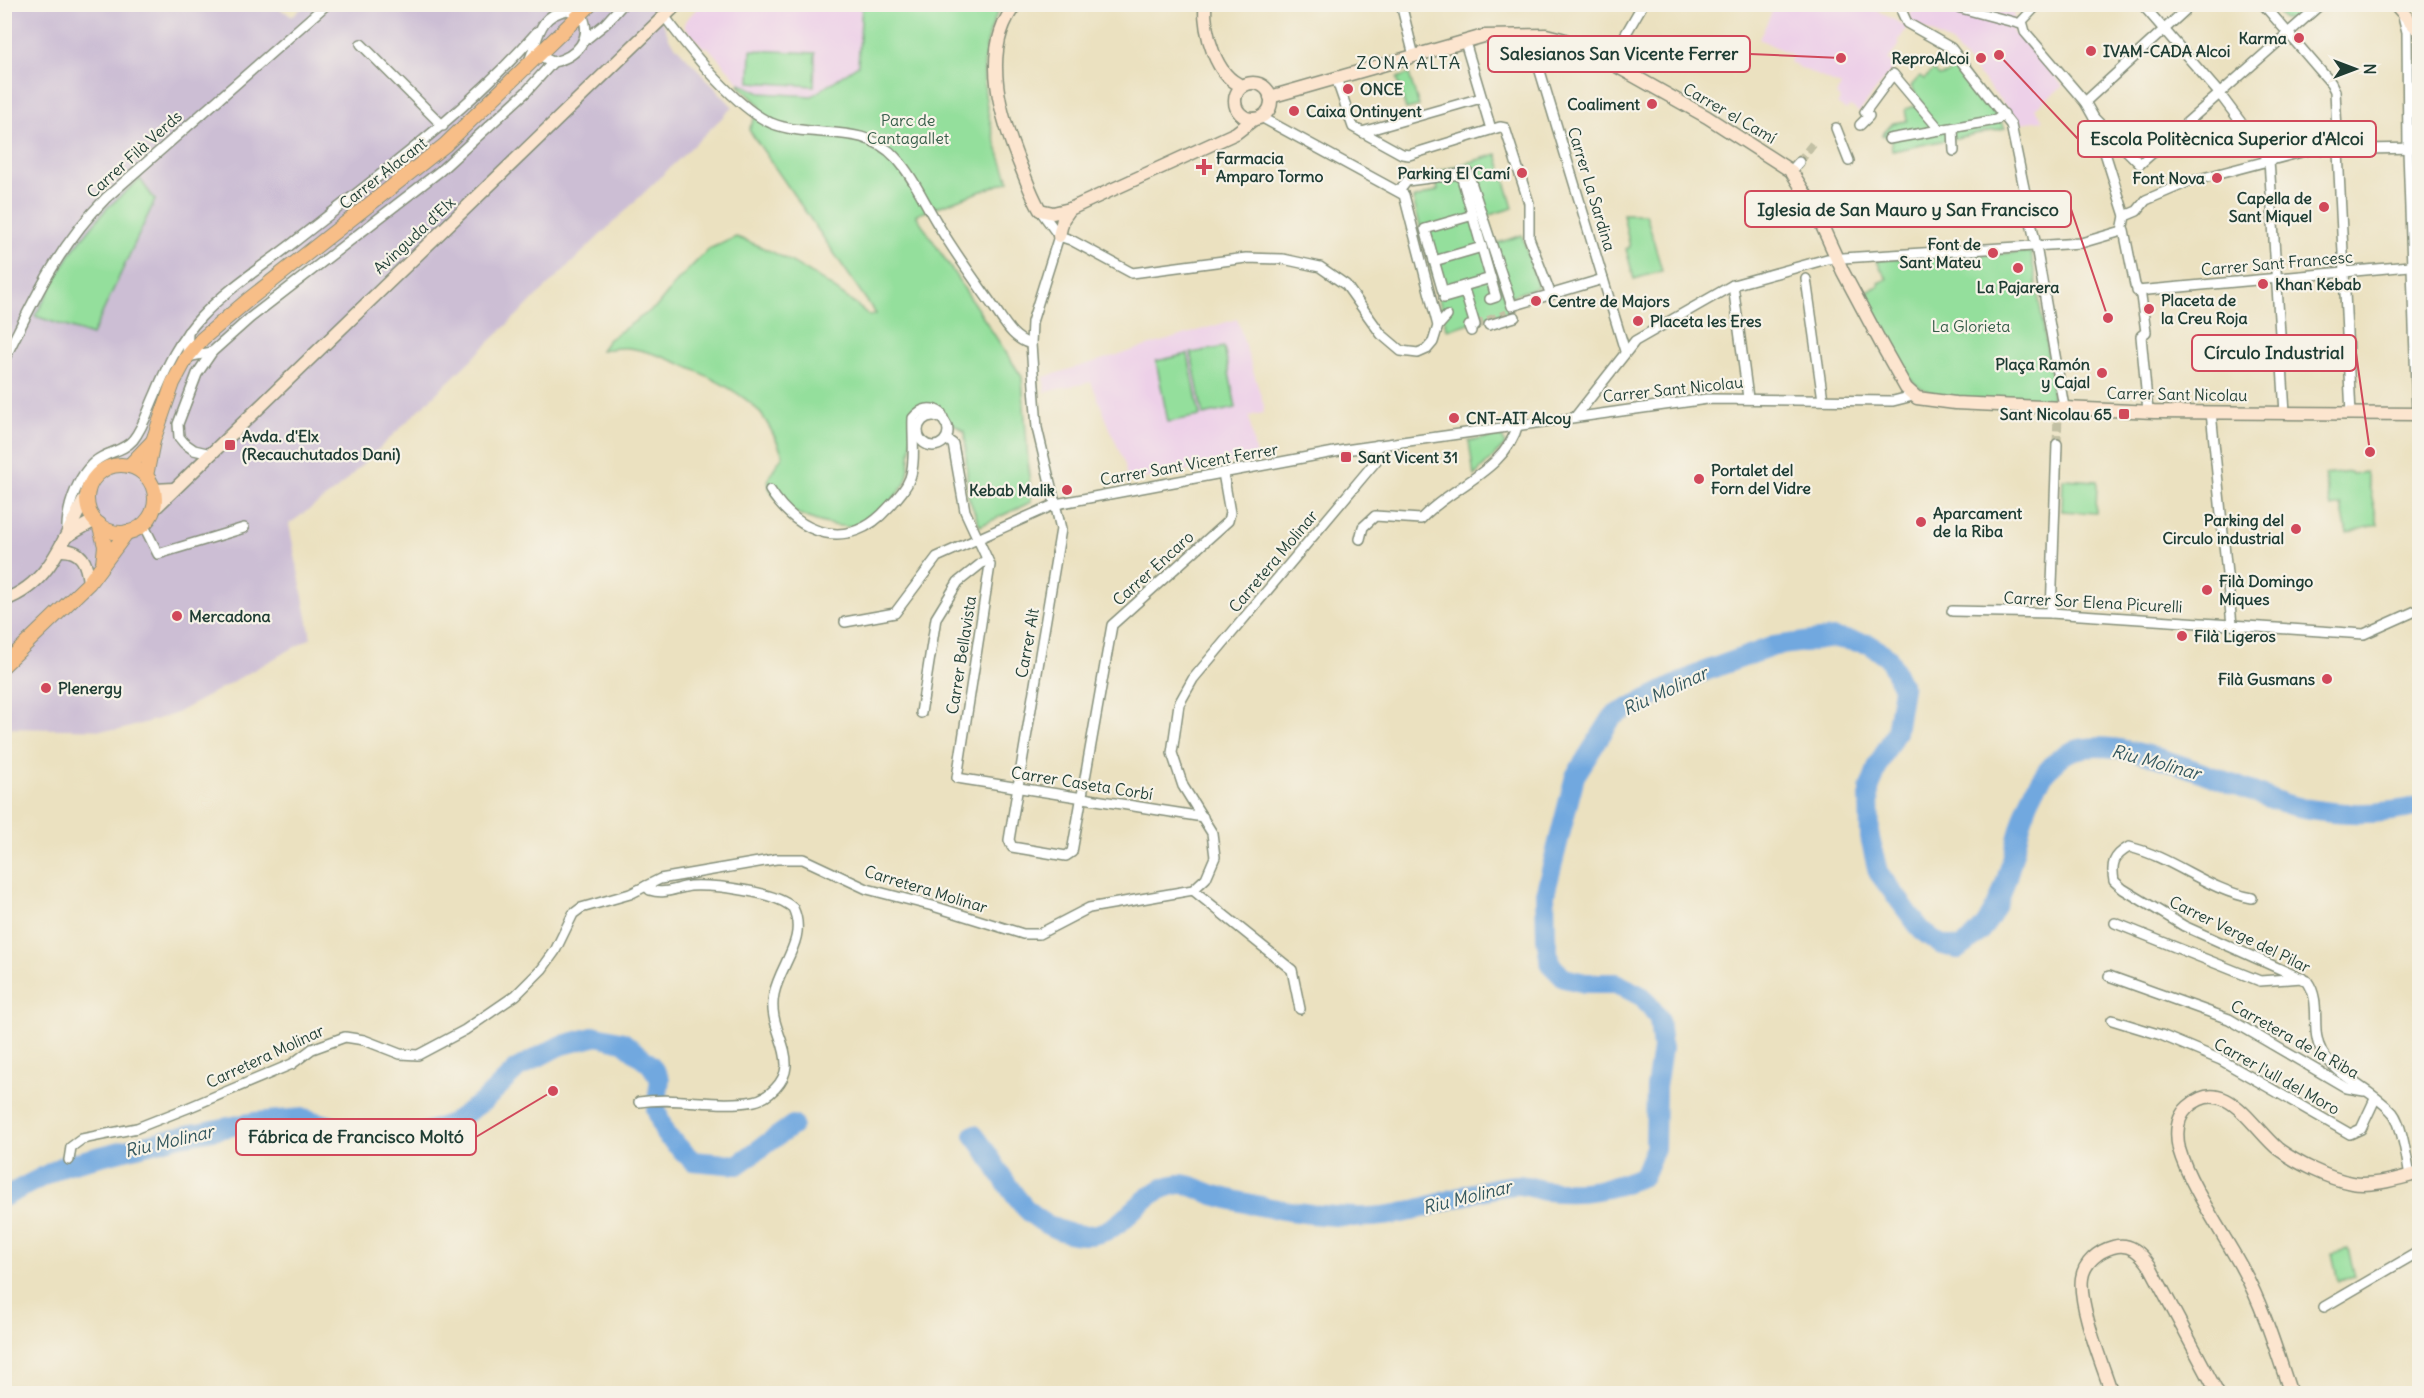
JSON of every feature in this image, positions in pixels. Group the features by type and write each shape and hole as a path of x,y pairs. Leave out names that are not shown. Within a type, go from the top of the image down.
{"main road":[{"name":"Carrer Alacant","path":"146,476 153,441 173,383 188,357 224,319 422,164 525,70 537,51 586,11"},
{"name":"Carrer Alacant","path":"129,466 153,441"},
{"path":"4,665 88,583 102,568 127,532 143,524 153,510 154,490 146,476 129,466 118,465 98,474 88,493 88,507 97,522 105,546 102,568"},
{"path":"97,522 110,530 127,532"}],"street":[{"name":"Carrer Filà Verds","path":"4,360 40,285 82,222 106,198 327,4"},
{"path":"525,70 538,62 553,62 569,56 605,24 623,4"},
{"name":"Avinguda d'Elx","path":"153,510 163,503 174,489 677,4"},
{"path":"1016,4 1002,29 996,55 997,81 1015,153 1041,210 1059,236 1071,240 1132,273 1255,258 1283,258 1320,267 1346,285 1391,345 1409,353 1418,353 1433,342 1438,326 1447,316"},
{"path":"1205,4 1209,37 1218,62 1228,79 1244,86"},
{"path":"1401,4 1414,56"},
{"path":"1609,63 1643,4"},
{"path":"1904,4 1902,12 1907,23 1951,48 2011,125 2036,246 2058,373 2060,410"},
{"path":"1946,4 2024,19"},
{"path":"2038,4 2024,19 2025,32 2085,102 2094,118 2125,216 2124,230 2137,291 2141,296 2146,332 2141,336 2148,411"},
{"path":"2142,4 2219,93 2269,160 2285,413"},
{"path":"2085,102 2192,4"},
{"path":"2263,4 2334,88 2351,414"},
{"path":"2094,118 2140,164 2321,4"},
{"path":"566,8 586,11 585,40"},
{"name":"Carrer Alacant","path":"67,536 66,517 82,479 90,466 102,457 125,448 133,439 144,423 170,358 188,332 232,290 443,126 506,66 545,20 566,8"},
{"path":"2398,8 2420,32"},
{"path":"2398,8 2407,32 2408,150 2416,265 2418,414"},
{"path":"665,18 693,52 752,113 784,126 841,132 867,138 884,146 906,172 969,272 1016,337 1030,344"},
{"path":"537,32 537,51 553,62"},
{"name":"Carrer el Camí","path":"1270,98 1414,56 1503,34 1546,35 1569,42 1795,166 1836,258 1883,347 1913,396"},
{"name":"Carrer La Sardina","path":"1529,35 1625,351"},
{"path":"1465,42 1491,129"},
{"path":"361,44 443,126"},
{"name":"Carrer Alacant","path":"211,454 194,450 183,443 179,436 178,424 197,374 212,352 250,318 454,159 526,92 553,62"},
{"path":"1860,125 1869,116 1865,112 1893,74 1940,130"},
{"path":"1336,78 1348,120 1353,128 1402,154 1409,155 1500,127 1508,132 1529,203 1528,238 1551,295"},
{"path":"1041,210 1053,213 1070,209 1236,133 1258,118 1269,109 1270,98 1261,85 1244,86 1236,96 1237,107 1245,117 1258,118 1399,191 1407,200 1438,326"},
{"path":"1362,132 1481,98"},
{"path":"1889,140 1996,120 2004,114"},
{"path":"1836,128 1849,161"},
{"path":"1953,128 1954,151"},
{"path":"2125,216 2137,211 2146,200 2171,188 2309,150 2420,148"},
{"path":"1399,191 1407,181 1461,176 1468,173 1512,306 1604,279"},
{"path":"1461,176 1496,297 1490,299"},
{"path":"1059,236 1063,219 1070,209"},
{"path":"1473,216 1425,229 1443,292 1491,278"},
{"path":"1576,416 1625,351 1645,334 1733,285 1836,258 2086,243 2124,230"},
{"name":"Carrer Alt","path":"1059,236 1032,322 1030,344 1037,428 1061,529 1017,788 1010,844 1066,856 1072,852 1082,798"},
{"path":"1434,261 1482,247"},
{"name":"Carrer Sant Francesc","path":"2137,291 2416,265"},
{"path":"1806,279 1823,400"},
{"path":"1733,285 1748,398"},
{"path":"1444,298 1465,292 1474,325 1469,326 1471,331"},
{"path":"1489,326 1515,317"},
{"name":"Carrer Alacant","path":"188,332 188,357"},
{"path":"188,357 212,352"},
{"name":"Carrer Sant Nicolau","path":"1576,416 1707,399 1893,401 1913,396 1922,400 1946,403 2060,410 2418,414"},
{"path":"770,490 778,503 799,524 819,530 848,534 866,528 896,499 910,477 913,418 916,413 926,409 936,410 945,423 948,432 946,438 941,444 931,446 922,441 918,432 921,423 929,417 938,418 945,423"},
{"path":"2211,412 2232,625"},
{"name":"Carrer Sant Vicent Ferrer","path":"845,622 895,613 937,557 1056,504 1377,446 1576,416"},
{"path":"1360,539 1363,527 1375,516 1421,519 1448,494 1493,464 1515,434 1518,424"},
{"name":"Carrer Bellavista","path":"946,438 953,444 965,511 990,565 957,778"},
{"path":"2051,613 2057,444"},
{"name":"Carretera Molinar","path":"69,1160 71,1147 82,1139 137,1128 292,1064 312,1049 345,1037 364,1040 400,1054 418,1055 465,1030 516,995 542,969 555,951 573,914 581,908 630,894 660,879 776,859 803,859 867,889 933,906 1023,934 1039,934 1089,908 1193,890 1206,878 1215,856 1212,833 1178,777 1172,753 1174,726 1183,695 1193,679 1376,461 1377,446"},
{"name":"Carrer Encaro","path":"1082,798 1112,625 1228,521 1230,513 1223,473"},
{"path":"154,490 174,489"},
{"path":"4,600 36,581 60,550 88,493"},
{"path":"67,536 97,522"},
{"path":"143,524 158,554 244,528"},
{"path":"60,550 75,552 82,557 87,566 88,583"},
{"path":"921,713 936,618 958,582 987,559"},
{"name":"Carrer Sor Elena Picurelli","path":"1952,611 2051,613 2364,634 2420,609"},
{"name":"Carrer Caseta Corbí","path":"957,778 1203,817"},
{"name":"Carrer Verge del Pilar","path":"2252,898 2208,884 2162,857 2128,846 2113,860 2115,881 2123,889 2184,926 2303,978 2315,995 2318,1037 2322,1051 2364,1091 2392,1112 2415,1174"},
{"path":"639,1102 655,1100 754,1101 775,1088 783,1077 786,1060 774,1024 773,1001 779,976 799,931 793,908 782,900 726,888 687,886 663,893 650,890 646,886"},
{"path":"1193,890 1292,970 1300,1009"},
{"path":"2115,923 2260,981 2303,978"},
{"name":"Carretera de la Riba","path":"2109,976 2229,1019 2347,1088 2364,1091"},
{"name":"Carrer l'ull del Moro","path":"2112,1020 2161,1035 2221,1060 2350,1134 2361,1129 2375,1099"},
{"path":"2291,1394 2249,1282 2183,1161 2177,1137 2183,1113 2201,1098 2221,1097 2237,1106 2266,1139 2285,1154 2333,1176 2363,1184 2415,1174"},
{"path":"2112,1394 2085,1305 2082,1277 2092,1259 2103,1251 2124,1246 2143,1255 2150,1266 2218,1394"},
{"path":"2324,1307 2420,1251"}],"shaded area":[{"path":"269,4 293,16 306,4 655,5 670,40 733,107 336,490 289,524 311,638 175,714 120,730 5,728 5,5"},
{"path":"700,5 862,5 858,65 812,96 760,93 740,83 707,46 704,48 685,28 685,21"},
{"path":"1769,5 1867,5 1907,27 1898,42 1900,44 1888,60 1895,66 1859,112 1850,106 1846,110 1837,104 1841,99 1836,95 1841,86 1790,63 1792,55 1759,39 1772,12 1768,9"},
{"path":"1912,5 2030,5 2021,12 2014,12 2013,34 2019,34 2063,86 2035,108 2044,120 2020,123 1951,43 1912,22 1910,16"},
{"path":"1237,319 1264,406 1263,413 1249,416 1256,458 1127,482 1125,465 1091,382 1045,392 1044,377"}],"green space":[{"name":"Parc de Cantagallet","path":"862,5 1002,5 992,26 986,48 984,70 988,115 1009,181 916,215 1022,377 1031,502 980,526 968,496 965,432 935,412 925,412 915,425 906,481 878,516 870,523 858,526 825,523 791,510 770,490 769,478 783,455 761,414 751,404 719,382 660,356 628,348 601,350 608,340 657,306 679,279 709,249 736,237 772,252 823,281 870,316 876,314 749,130 760,106 739,85 740,83 760,93 812,96 858,65"},
{"path":"2271,5 2314,5 2293,20 2284,19"},
{"path":"751,50 815,53 814,86 750,82"},
{"path":"1958,64 2005,128 1892,151 1891,138 1882,135 1893,123 1907,121 1905,109 1922,104 1911,86 1920,76 1924,79 1934,70 1939,76 1947,74"},
{"path":"1409,74 1419,106 1406,109 1397,78"},
{"path":"1497,154 1513,208 1486,216 1475,178 1467,181 1509,311 1447,330 1413,199 1438,190 1436,181 1408,184 1401,181 1403,177 1411,174 1413,179"},
{"path":"140,179 155,200 92,335 35,316 72,251 106,209"},
{"path":"1623,214 1646,214 1662,271 1634,279 1626,249 1630,247"},
{"path":"1522,235 1538,287 1511,296 1495,244"},
{"name":"La Glorieta","path":"2031,252 2051,374 2052,401 1959,399 1924,390 1912,381 1891,352 1862,293 1879,286 1878,283 1887,279 1876,260"},
{"path":"1224,347 1236,408 1203,415 1191,353"},
{"path":"1188,354 1200,416 1168,422 1156,361"},
{"path":"1502,436 1505,445 1474,476 1469,441"},
{"path":"2351,472 2352,474 2366,472 2378,524 2347,533 2341,505 2331,507 2324,475"},
{"path":"2063,479 2097,481 2096,513 2062,511"},
{"path":"2348,1249 2355,1277 2338,1281 2332,1253"}],"waterway":[{"name":"Riu Molinar","path":"974,1135 1013,1193 1036,1218 1051,1227 1069,1233 1088,1235 1104,1232 1116,1225 1150,1196 1163,1188 1179,1184 1274,1209 1347,1217 1371,1217 1395,1215 1502,1187 1520,1185 1547,1191 1584,1192 1608,1188 1643,1176 1655,1148 1656,1087 1662,1049 1659,1018 1643,997 1616,983 1585,983 1564,978 1550,964 1546,938 1545,894 1575,776 1613,716 1700,673 1774,646 1834,638 1869,644 1888,657 1903,688 1896,732 1879,763 1869,790 1870,838 1878,872 1922,931 1940,944 1958,949 1980,931 1995,909 2029,803 2041,779 2060,758 2082,748 2110,748 2142,753 2274,800 2314,810 2374,813 2420,806"},
{"name":"Riu Molinar","path":"4,1197 65,1165 177,1137 254,1122 304,1118 371,1137 409,1138 452,1123 485,1100 518,1068 559,1046 597,1036 623,1042 650,1064 660,1079 656,1109 665,1134 693,1161 737,1165 793,1125"}],"tunnel":[{"path":"1799,162 1813,144"},
{"path":"1475,325 1507,314"},
{"path":"2057,444 2058,415"}],"place":[{"name":"Karma","path":"2299,38"},
{"name":"IVAM-CADA Alcoi","path":"2091,51"},
{"name":"Escola Politècnica Superior d'Alcoi","path":"1999,55"},
{"name":"Salesianos San Vicente Ferrer","path":"1841,58"},
{"name":"ReproAlcoi","path":"1981,58"},
{"name":"ONCE","path":"1348,89"},
{"name":"Coaliment","path":"1652,104"},
{"name":"Caixa Ontinyent","path":"1294,111"},
{"name":"Farmacia Amparo Tormo","path":"1204,167"},
{"name":"Parking El Camí","path":"1522,173"},
{"name":"Font Nova","path":"2217,178"},
{"name":"Capella de Sant Miquel","path":"2324,207"},
{"name":"Font de Sant Mateu","path":"1993,253"},
{"name":"La Pajarera","path":"2018,268"},
{"name":"Khan Kebab","path":"2263,284"},
{"name":"Centre de Majors","path":"1536,301"},
{"name":"Placeta de la Creu Roja","path":"2149,309"},
{"name":"Iglesia de San Mauro y San Francisco","path":"2108,318"},
{"name":"Placeta les Eres","path":"1638,321"},
{"name":"Plaça Ramón y Cajal","path":"2102,373"},
{"name":"Sant Nicolau 65","path":"2124,414"},
{"name":"CNT-AIT Alcoy","path":"1454,418"},
{"name":"Avda. d'Elx (Recauchutados Dani)","path":"230,445"},
{"name":"Círculo Industrial","path":"2370,452"},
{"name":"Sant Vicent 31","path":"1346,457"},
{"name":"Portalet del Forn del Vidre","path":"1699,479"},
{"name":"Kebab Malik","path":"1067,490"},
{"name":"Aparcament de la Riba","path":"1921,522"},
{"name":"Parking del Circulo industrial","path":"2296,529"},
{"name":"Filà Domingo Miques","path":"2207,590"},
{"name":"Mercadona","path":"177,616"},
{"name":"Filà Ligeros","path":"2182,636"},
{"name":"Filà Gusmans","path":"2327,679"},
{"name":"Plenergy","path":"46,688"},
{"name":"Fábrica de Francisco Moltó","path":"553,1091"}],"district":[{"name":"ZONA ALTA","path":"1409,62"}]}
